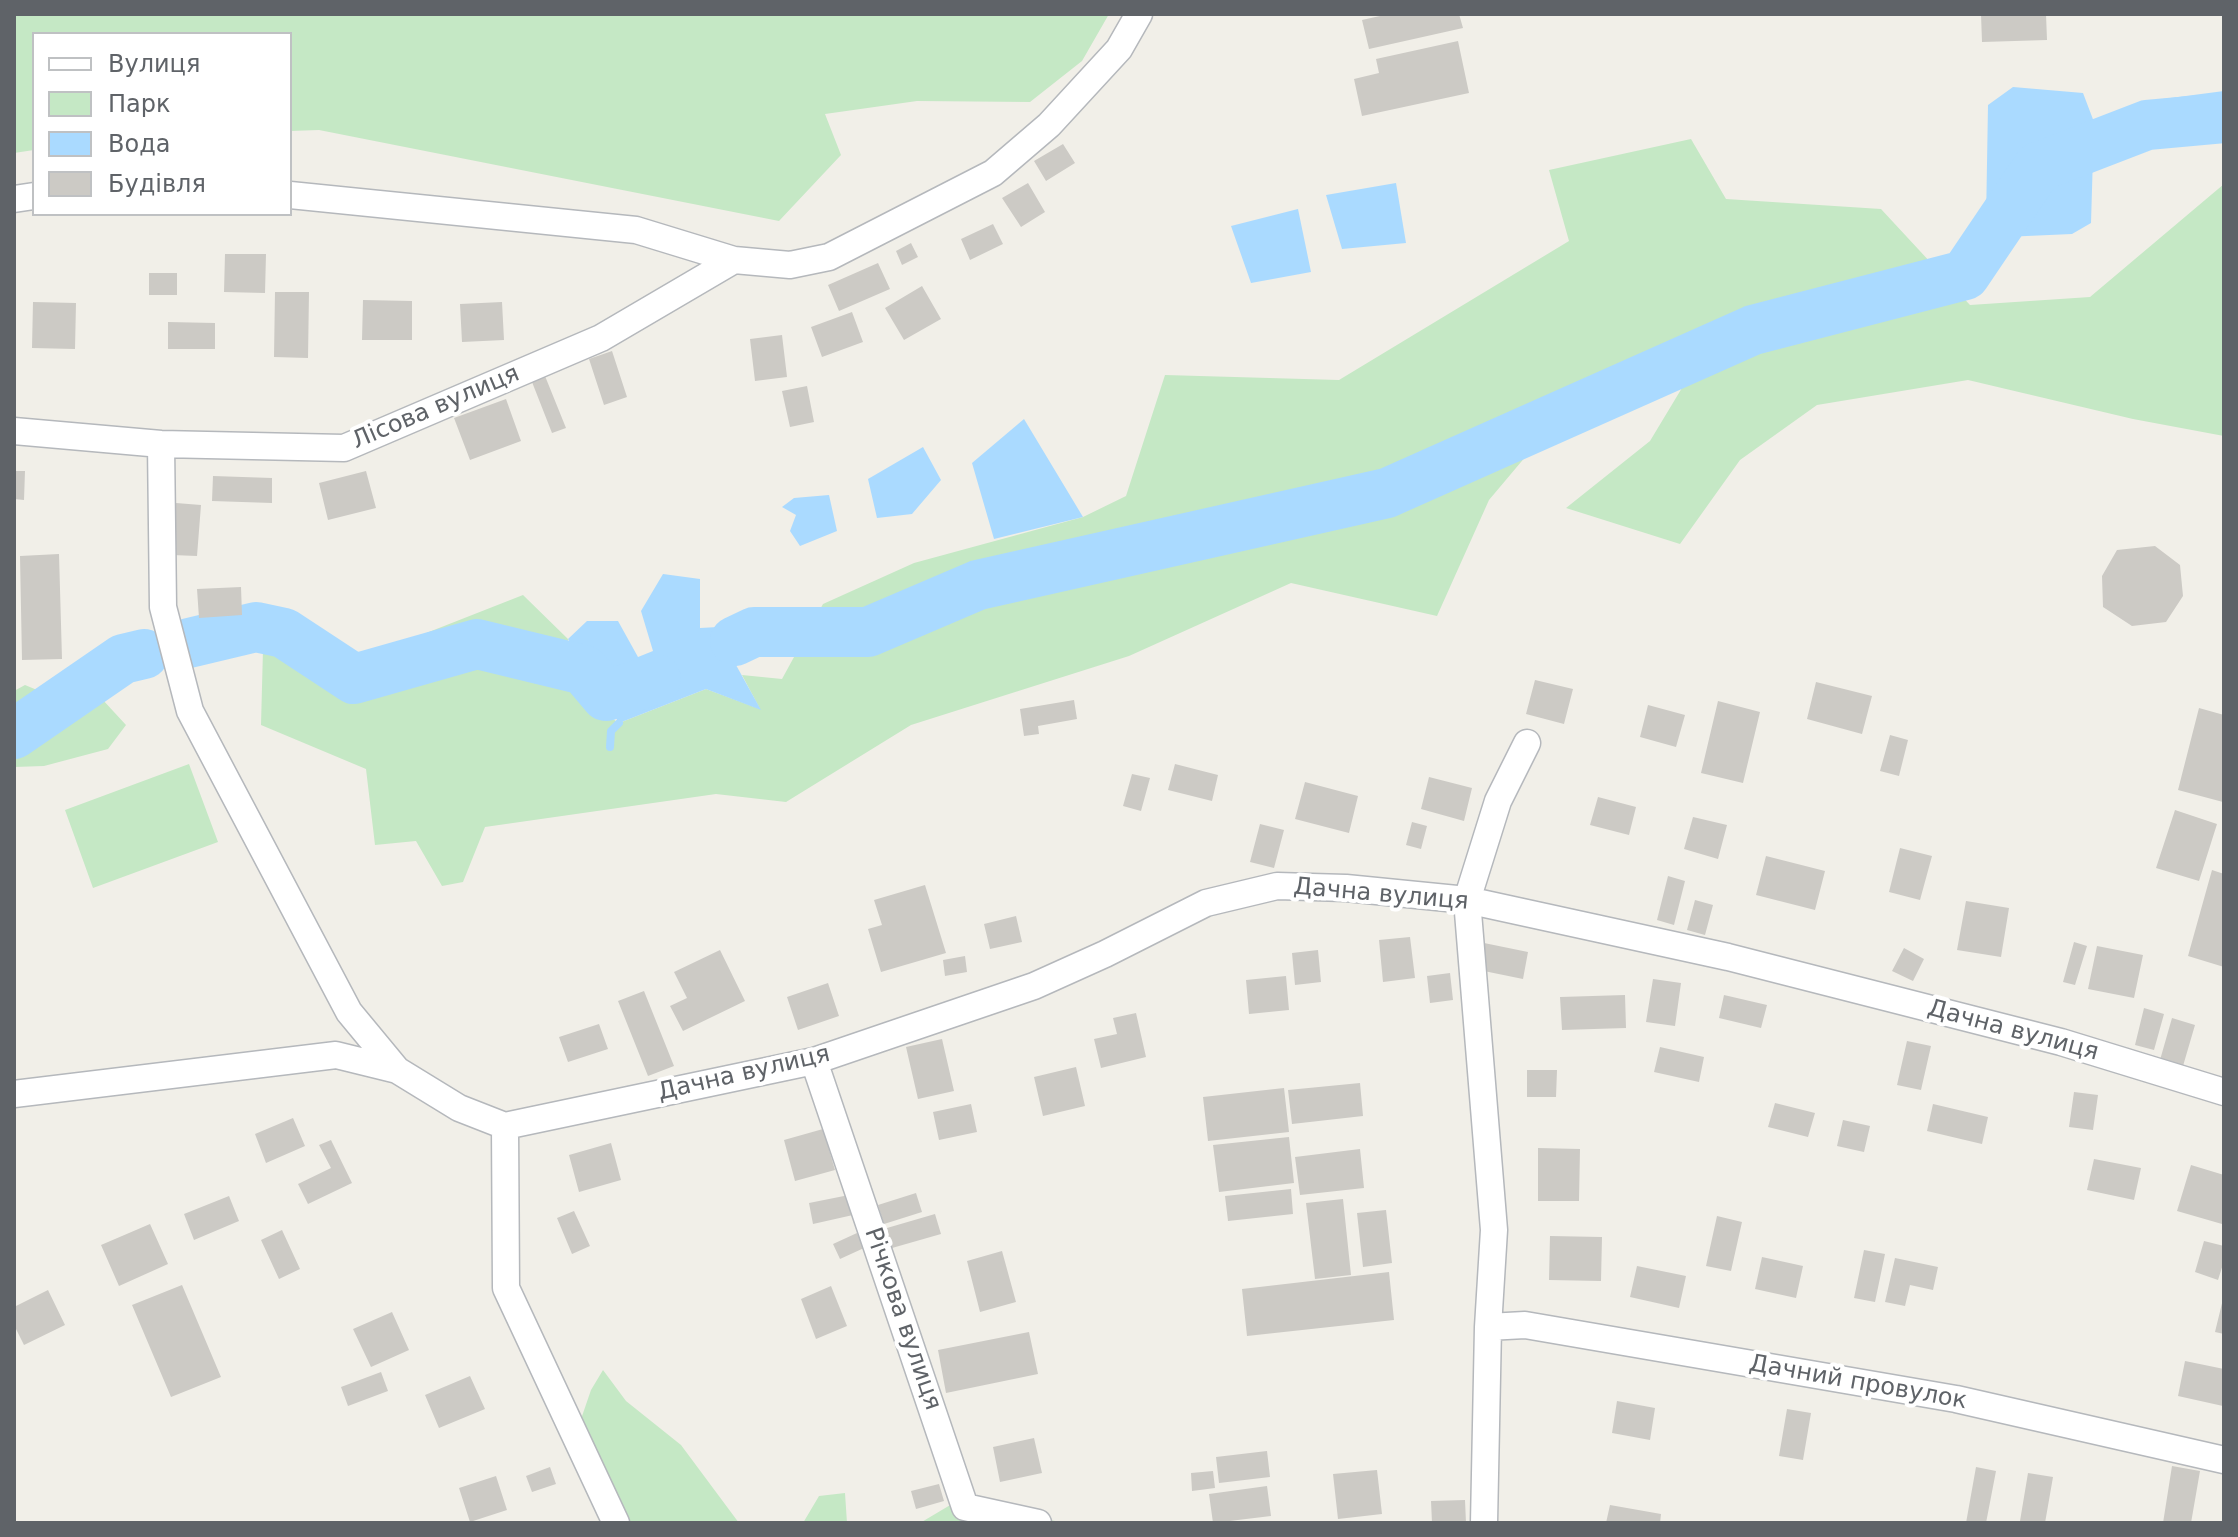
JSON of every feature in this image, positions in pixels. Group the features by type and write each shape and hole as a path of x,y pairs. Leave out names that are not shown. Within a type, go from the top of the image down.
{"street":[{"path":"292,195 636,230 734,260 790,265 829,257 993,173 1049,125 1119,49 1139,14"},
{"name":"Лісова вулиця","path":"14,431 161,444 344,448 601,338 734,260"},
{"path":"161,444 163,607 190,711 349,1012 397,1070"},
{"path":"1484,1523 1488,1327 1494,1230 1467,900 1498,801 1527,743"},
{"name":"Дачна вулиця","path":"505,1126 814,1061 1034,986 1206,903 1277,886 1346,888 1467,900 1759,964 2061,1042 2224,1092"},
{"path":"14,1094 336,1055 397,1070 459,1108 505,1126 506,1288 616,1523"},
{"name":"Річкова вулиця","path":"814,1061 965,1507 1038,1523"},
{"name":"Дачний провулок","path":"1488,1327 1525,1325 1941,1397 2224,1460"}],"green space":[{"path":"14,14 1109,14 1082,61 1030,102 917,101 825,114 841,155 779,221 319,130 292,131 292,32 32,32 32,150 14,153"},
{"path":"1691,139 1726,199 1881,209 1970,305 2090,297 2224,184 2224,436 2133,419 1968,380 1817,405 1740,460 1680,544 1566,508 1650,441 1697,363 1596,373 1489,500 1437,616 1291,583 1129,656 911,725 786,802 716,794 485,827 463,882 442,886 416,841 375,845 366,769 261,725 263,649 278,611 355,661 523,595 568,639 562,686 619,723 706,689 760,709 742,675 782,679 823,604 914,563 1083,517 1126,496 1165,375 1339,380 1569,241 1549,170"},
{"path":"25,685 49,695 65,715 102,699 126,725 108,749 44,766 14,767 14,691"},
{"path":"189,764 218,842 93,888 65,810"},
{"path":"603,1370 626,1401 681,1445 739,1523 624,1523 580,1422 591,1390"},
{"path":"845,1493 847,1523 803,1523 819,1496"},
{"path":"957,1501 1060,1522 1060,1523 920,1523"}],"water":[{"path":"2013,87 2083,93 2094,122 2091,223 2072,234 2004,237 1986,222 1988,105"},
{"path":"2224,91 2224,124 2141,140 2128,126 2140,102"},
{"path":"1396,183 1406,243 1342,249 1326,195"},
{"path":"1298,209 1311,272 1251,283 1231,226"},
{"path":"1024,419 1083,517 994,539 972,463"},
{"path":"923,447 941,480 912,514 877,518 868,479"},
{"path":"829,495 837,531 800,546 790,531 796,515 782,507 794,498"},
{"path":"663,574 700,579 700,628 809,622 787,643 731,656 761,710 706,689 619,723 568,639 587,621 618,621 638,657 653,651 641,611"}],"building":[{"path":"1389,14 1459,14 1463,28 1369,49 1362,20"},
{"path":"1981,14 2046,14 2047,40 1982,42"},
{"path":"1458,41 1469,93 1362,116 1354,79 1379,73 1376,59"},
{"path":"1063,144 1075,163 1046,181 1034,161"},
{"path":"1028,183 1045,212 1021,227 1002,198"},
{"path":"993,224 1003,244 970,260 961,239"},
{"path":"911,243 918,257 902,265 896,251"},
{"path":"225,254 266,254 265,293 224,292"},
{"path":"878,263 890,289 839,311 828,285"},
{"path":"149,273 177,273 177,295 149,295"},
{"path":"922,286 941,319 904,340 885,308"},
{"path":"275,292 309,292 308,358 274,357"},
{"path":"363,300 412,301 412,340 362,340"},
{"path":"33,302 76,303 75,349 32,348"},
{"path":"502,302 504,340 462,342 460,304"},
{"path":"852,312 863,342 822,357 811,327"},
{"path":"168,322 215,323 215,349 168,349"},
{"path":"782,335 787,377 755,381 750,339"},
{"path":"612,351 627,397 604,405 589,359"},
{"path":"545,376 566,428 552,433 532,382"},
{"path":"807,386 814,422 790,427 782,391"},
{"path":"506,399 521,441 470,460 454,418"},
{"path":"14,471 25,471 24,500 14,499"},
{"path":"366,471 376,508 328,520 319,483"},
{"path":"213,476 272,478 272,503 212,501"},
{"path":"176,503 201,505 197,556 172,555"},
{"path":"2155,546 2180,565 2183,596 2166,622 2132,626 2103,607 2102,576 2117,550"},
{"path":"59,554 62,659 22,660 20,556"},
{"path":"241,587 242,615 199,618 197,589"},
{"path":"1535,680 1573,689 1564,724 1526,714"},
{"path":"1816,682 1872,696 1862,734 1807,719"},
{"path":"1074,700 1077,719 1038,726 1039,734 1024,736 1020,709"},
{"path":"1718,701 1760,712 1743,783 1701,773"},
{"path":"1648,705 1685,715 1676,747 1640,737"},
{"path":"2199,708 2224,715 2223,802 2178,790"},
{"path":"1890,735 1908,740 1899,776 1880,771"},
{"path":"1175,764 1218,775 1212,801 1168,790"},
{"path":"1132,774 1150,778 1141,811 1123,806"},
{"path":"1429,777 1472,788 1464,821 1421,809"},
{"path":"1305,782 1358,796 1349,833 1295,819"},
{"path":"1598,797 1636,807 1629,835 1590,825"},
{"path":"2175,810 2217,824 2199,881 2156,868"},
{"path":"1693,817 1727,825 1718,859 1684,849"},
{"path":"1412,822 1427,826 1421,849 1406,845"},
{"path":"1260,824 1284,830 1274,868 1250,862"},
{"path":"1900,848 1932,856 1920,900 1889,892"},
{"path":"1766,856 1825,871 1815,910 1756,895"},
{"path":"2212,870 2224,874 2224,967 2188,956"},
{"path":"1668,876 1685,881 1674,925 1657,920"},
{"path":"925,885 946,953 881,972 868,929 882,925 874,900"},
{"path":"1695,900 1713,905 1705,935 1687,930"},
{"path":"1966,901 2009,908 2001,957 1957,950"},
{"path":"1016,916 1022,942 990,949 984,924"},
{"path":"1410,937 1415,978 1383,982 1379,940"},
{"path":"2074,942 2087,946 2075,985 2063,982"},
{"path":"1484,943 1528,952 1523,979 1479,970"},
{"path":"2097,946 2143,955 2134,998 2088,989"},
{"path":"1904,948 1924,959 1913,981 1892,971"},
{"path":"720,950 745,1001 683,1031 670,1006 687,998 674,972"},
{"path":"1318,950 1321,982 1295,985 1292,953"},
{"path":"965,956 967,972 945,976 943,960"},
{"path":"1450,973 1453,1000 1430,1003 1427,976"},
{"path":"1286,976 1289,1010 1249,1014 1246,980"},
{"path":"1653,979 1681,983 1675,1026 1646,1022"},
{"path":"828,983 839,1016 798,1030 787,997"},
{"path":"644,991 674,1066 648,1076 618,1001"},
{"path":"1625,995 1626,1028 1562,1030 1560,997"},
{"path":"1724,995 1767,1005 1761,1028 1719,1018"},
{"path":"2144,1008 2164,1014 2154,1050 2135,1045"},
{"path":"1136,1013 1146,1057 1101,1068 1094,1039 1117,1034 1113,1018"},
{"path":"2172,1018 2195,1025 2183,1066 2160,1060"},
{"path":"599,1024 608,1049 568,1062 559,1037"},
{"path":"942,1039 954,1091 918,1099 906,1047"},
{"path":"1907,1041 1931,1046 1921,1090 1897,1085"},
{"path":"1660,1047 1704,1057 1699,1082 1654,1072"},
{"path":"1076,1067 1085,1106 1043,1116 1034,1077"},
{"path":"1527,1070 1557,1070 1556,1097 1527,1097"},
{"path":"1360,1083 1363,1116 1292,1124 1288,1090"},
{"path":"1284,1088 1289,1132 1208,1141 1203,1097"},
{"path":"2074,1092 2098,1095 2093,1130 2069,1127"},
{"path":"1775,1103 1815,1113 1808,1137 1768,1127"},
{"path":"971,1104 977,1132 939,1140 933,1112"},
{"path":"1933,1104 1988,1117 1982,1144 1927,1131"},
{"path":"293,1118 305,1146 266,1163 255,1134"},
{"path":"1843,1120 1870,1126 1864,1152 1837,1146"},
{"path":"823,1129 835,1170 795,1181 784,1140"},
{"path":"1289,1137 1294,1183 1219,1192 1213,1145"},
{"path":"331,1140 352,1183 308,1204 298,1184 331,1168 319,1145"},
{"path":"611,1143 621,1180 579,1192 569,1155"},
{"path":"1538,1148 1580,1149 1579,1201 1538,1201"},
{"path":"1360,1149 1364,1188 1300,1195 1295,1157"},
{"path":"2094,1159 2141,1168 2134,1200 2087,1190"},
{"path":"2191,1165 2224,1175 2222,1224 2177,1211"},
{"path":"1291,1189 1293,1214 1228,1221 1225,1196"},
{"path":"916,1193 922,1212 884,1224 878,1205"},
{"path":"849,1195 853,1215 813,1224 809,1203"},
{"path":"229,1196 239,1221 194,1240 184,1214"},
{"path":"1343,1199 1351,1275 1315,1279 1306,1203"},
{"path":"1386,1210 1392,1263 1363,1267 1357,1213"},
{"path":"574,1211 590,1246 572,1254 557,1218"},
{"path":"935,1214 941,1234 892,1248 887,1228"},
{"path":"1717,1216 1742,1222 1731,1271 1706,1266"},
{"path":"150,1224 168,1264 119,1286 101,1245"},
{"path":"282,1230 300,1269 279,1279 261,1240"},
{"path":"857,1233 864,1248 840,1259 833,1244"},
{"path":"1550,1236 1602,1237 1601,1281 1549,1280"},
{"path":"2204,1241 2224,1246 2224,1261 2218,1280 2195,1272"},
{"path":"1864,1250 1885,1254 1875,1302 1854,1298"},
{"path":"1002,1251 1016,1302 980,1312 967,1261"},
{"path":"1762,1257 1803,1266 1796,1298 1755,1289"},
{"path":"1895,1258 1938,1267 1933,1290 1910,1285 1905,1306 1885,1302"},
{"path":"1637,1266 1686,1276 1679,1308 1630,1297"},
{"path":"1389,1272 1394,1320 1247,1336 1242,1289"},
{"path":"182,1285 221,1377 171,1397 132,1305"},
{"path":"831,1286 847,1326 816,1339 801,1299"},
{"path":"48,1290 65,1325 24,1345 14,1325 14,1307"},
{"path":"2224,1299 2224,1334 2215,1332"},
{"path":"392,1312 409,1350 371,1367 353,1329"},
{"path":"1029,1332 1038,1374 946,1393 938,1350"},
{"path":"2185,1361 2224,1369 2223,1406 2178,1396"},
{"path":"381,1372 388,1391 348,1406 341,1387"},
{"path":"470,1376 485,1409 439,1428 425,1395"},
{"path":"1617,1401 1655,1408 1650,1440 1612,1433"},
{"path":"1787,1409 1811,1413 1803,1460 1779,1456"},
{"path":"1034,1438 1042,1473 1000,1482 993,1447"},
{"path":"1267,1451 1270,1477 1219,1483 1216,1457"},
{"path":"2172,1466 2200,1471 2191,1523 2163,1523"},
{"path":"550,1467 556,1484 532,1492 526,1476"},
{"path":"1976,1467 1996,1471 1986,1523 1966,1523"},
{"path":"1377,1470 1382,1514 1338,1519 1333,1474"},
{"path":"1213,1471 1215,1488 1192,1491 1191,1473"},
{"path":"2028,1473 2053,1477 2045,1523 2020,1521"},
{"path":"496,1476 507,1510 470,1522 459,1488"},
{"path":"939,1484 944,1501 916,1509 911,1491"},
{"path":"1267,1486 1271,1516 1213,1523 1209,1494"},
{"path":"1465,1500 1466,1523 1432,1523 1431,1501"},
{"path":"1610,1505 1661,1514 1660,1523 1606,1523"}],"waterway":[{"path":"735,641 754,632 868,632 978,585 1387,493 1753,330 1965,275 2038,167 2147,125 2224,118"},
{"path":"189,643 256,627 284,633 354,679 477,644 584,670 606,696 656,679"},
{"path":"14,734 123,659 144,654"},
{"path":"610,747 611,731 619,723"}]}
